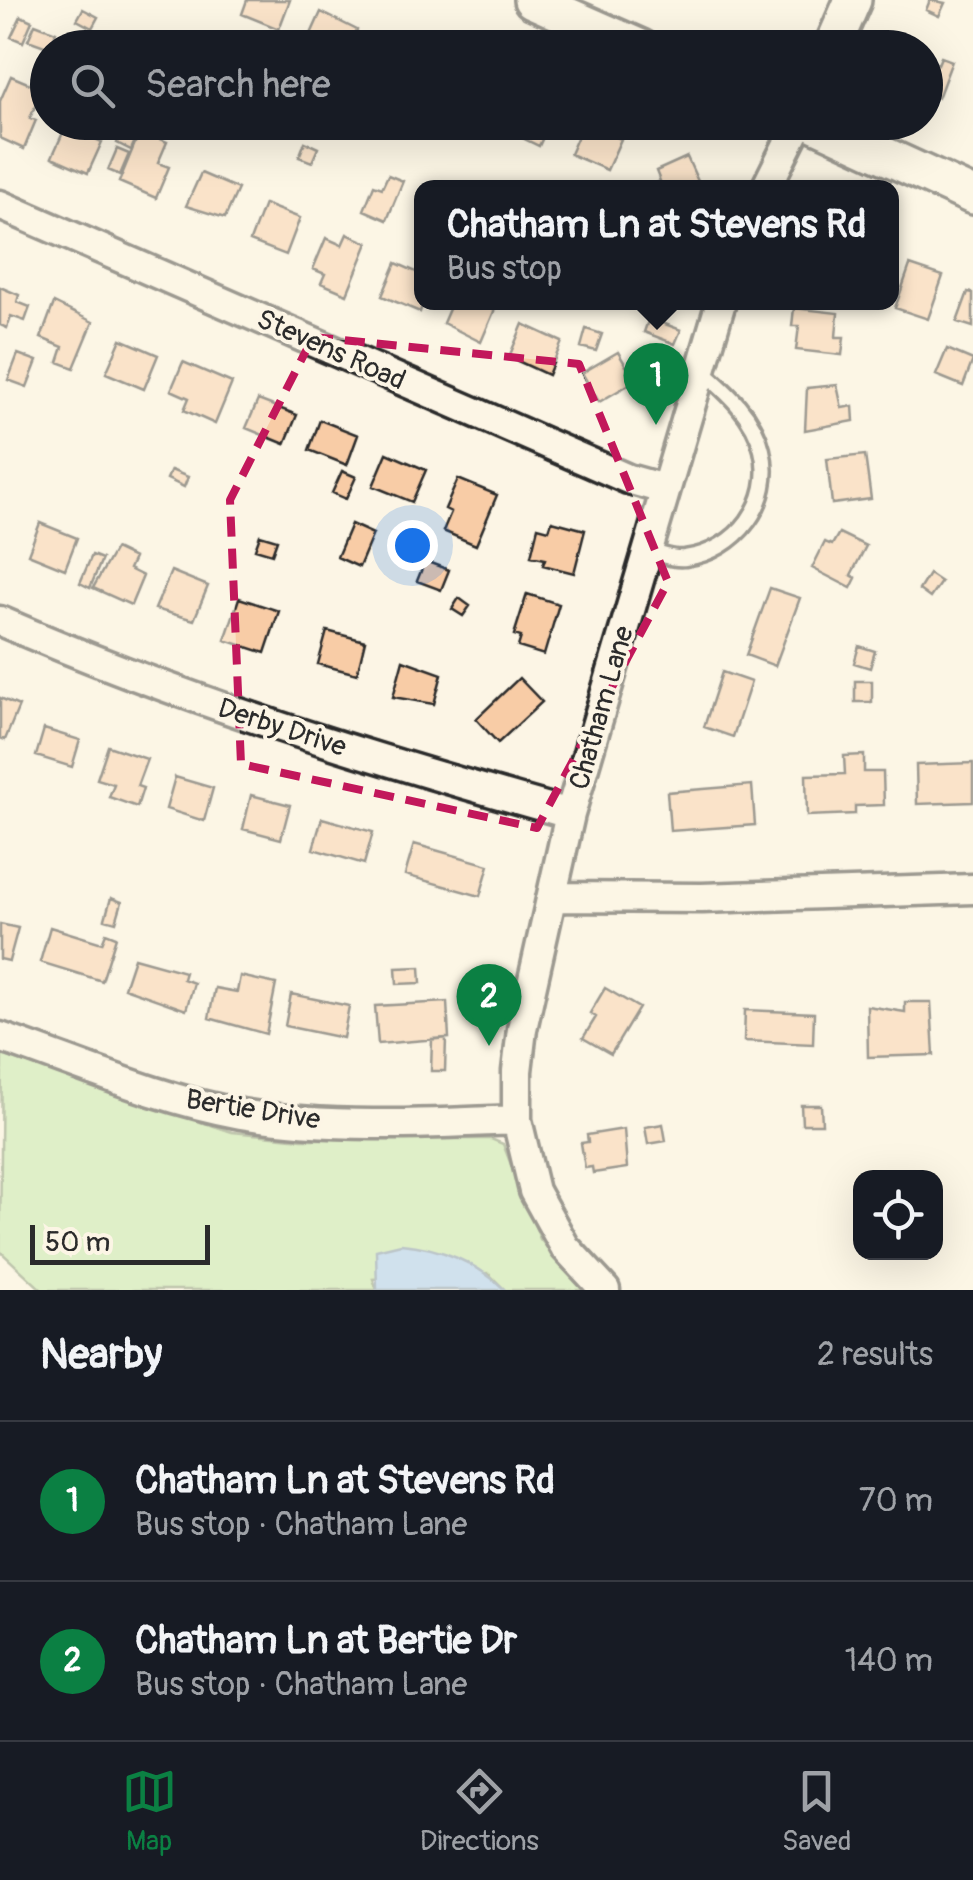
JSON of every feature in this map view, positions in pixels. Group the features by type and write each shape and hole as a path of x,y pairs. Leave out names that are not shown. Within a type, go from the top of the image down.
{"street":[{"path":"532,0 600,30"},
{"path":"840,30 853,0"},
{"path":"770,180 790,140"},
{"path":"851,140 973,196"},
{"name":"Stevens Road","path":"0,205 628,480 664,489"},
{"name":"Chatham Lane","path":"605,1290 583,1270 548,1220 523,1158 517,1120 522,1029 570,814 719,310"},
{"name":"Derby Drive","path":"0,621 178,694 432,776 570,814"},
{"path":"554,897 702,898 973,889"},
{"name":"Bertie Drive","path":"0,1038 149,1090 242,1114 336,1122 517,1120"}],"lane":[{"path":"647,550 682,559 701,554 740,532 763,498 762,452 749,419 700,370"}],"highlighted area":[{"path":"313,337 579,364 668,582 537,828 241,764 230,500"}],"green space":[{"path":"2,1055 232,1132 302,1139 491,1139 503,1144 540,1239 583,1290 505,1290 488,1273 373,1279 377,1290 42,1290 0,1251"}],"water":[{"path":"401,1244 457,1258 505,1290 377,1290 376,1250"}],"building":[{"path":"247,0 290,0 279,29 242,14"},
{"path":"930,0 945,3 939,16 926,10"},
{"path":"83,9 98,17 92,28 77,20"},
{"path":"321,12 357,30 313,30"},
{"path":"21,16 32,21 23,42 11,37"},
{"path":"943,58 952,61 943,85"},
{"path":"11,76 30,84 30,134 24,149 0,138 0,101"},
{"path":"60,140 102,142 88,173 52,157"},
{"path":"118,140 135,140 131,150 117,143"},
{"path":"136,140 167,142 158,163 169,167 156,198 119,182"},
{"path":"576,140 621,140 607,170 570,154"},
{"path":"305,142 318,148 312,162 299,157"},
{"path":"117,149 129,154 120,175 108,170"},
{"path":"687,157 697,180 660,180 656,171"},
{"path":"201,173 238,189 225,218 186,206"},
{"path":"388,175 403,181 387,220 364,210 374,185 382,188"},
{"path":"264,204 300,218 286,255 250,241"},
{"path":"347,234 368,243 347,294 321,283 325,274 313,269 326,238 342,245"},
{"path":"396,263 414,271 414,309 382,296"},
{"path":"910,265 943,276 928,319 899,309 899,297"},
{"path":"0,287 19,295 17,302 30,307 25,321 11,316 7,328 0,325"},
{"path":"968,292 973,293 973,327 957,322"},
{"path":"54,303 93,322 74,368 58,362 63,347 41,338"},
{"path":"449,310 495,310 481,342 443,323"},
{"path":"794,310 838,313 836,337 844,337 842,355 796,350 799,326 792,326"},
{"path":"649,318 681,330 675,344 644,332"},
{"path":"523,324 562,342 548,375 509,357"},
{"path":"586,329 602,334 596,351 581,347"},
{"path":"121,339 158,355 144,389 106,373"},
{"path":"947,349 973,360 963,386 936,375"},
{"path":"618,352 635,381 599,402 582,373"},
{"path":"18,354 37,361 27,387 8,380"},
{"path":"183,362 232,383 215,424 184,410 189,398 171,390"},
{"path":"837,385 842,408 853,406 854,421 805,430 807,388"},
{"path":"258,400 297,415 285,444 246,428"},
{"path":"320,420 358,435 347,465 309,450"},
{"path":"387,453 426,470 412,502 373,486"},
{"path":"865,455 871,499 832,504 827,459"},
{"path":"171,470 188,477 184,487 167,479"},
{"path":"342,471 356,477 346,499 332,493"},
{"path":"458,479 497,495 476,545 443,531 451,512 445,509"},
{"path":"552,521 585,530 574,573 543,565 545,559 531,556 538,527 549,530"},
{"path":"40,523 77,538 65,569 28,554"},
{"path":"351,524 373,534 359,567 337,557"},
{"path":"839,533 866,546 851,575 856,578 851,588 812,568 825,542 832,545"},
{"path":"260,535 277,540 272,554 255,549"},
{"path":"115,549 134,558 129,569 143,576 131,605 93,588"},
{"path":"92,555 102,559 90,588 80,583"},
{"path":"425,561 449,570 441,590 417,581"},
{"path":"171,571 208,586 194,620 155,609"},
{"path":"929,574 941,582 930,598 919,590"},
{"path":"770,588 800,598 775,666 746,655"},
{"path":"527,594 559,604 544,655 518,647 521,637 514,635"},
{"path":"239,598 279,611 265,653 225,640"},
{"path":"459,598 470,606 463,616 452,609"},
{"path":"327,631 365,641 357,674 318,664"},
{"path":"859,646 875,651 870,668 854,663"},
{"path":"403,660 442,674 434,704 393,697"},
{"path":"722,672 751,682 733,737 704,727"},
{"path":"519,678 542,702 498,743 476,719"},
{"path":"855,681 872,681 872,702 855,702"},
{"path":"0,698 19,706 5,740 0,738"},
{"path":"44,729 80,740 72,767 36,756"},
{"path":"108,746 147,759 137,786 143,788 137,807 109,797 114,784 97,779"},
{"path":"864,755 864,772 883,772 884,805 855,806 855,814 807,816 806,775 845,774 844,756"},
{"path":"973,763 973,802 917,804 916,765"},
{"path":"175,777 213,788 204,821 166,809"},
{"path":"752,785 755,825 670,831 667,792"},
{"path":"251,795 290,805 281,839 243,829"},
{"path":"322,818 373,832 364,864 313,849"},
{"path":"414,844 489,865 480,896 405,875"},
{"path":"111,898 122,902 116,922 105,919"},
{"path":"0,924 18,928 9,961 0,959"},
{"path":"50,927 102,943 106,933 116,937 102,981 40,962"},
{"path":"134,958 185,972 183,979 194,983 186,1010 124,988"},
{"path":"420,967 421,983 397,984 396,968"},
{"path":"240,976 276,984 266,1034 209,1018 215,988 237,992"},
{"path":"605,988 639,1008 611,1054 583,1038 596,1017 590,1013"},
{"path":"291,994 349,1006 343,1038 285,1026"},
{"path":"447,1002 449,1038 378,1044 375,1006"},
{"path":"905,1002 931,1002 934,1055 868,1057 867,1006 905,1012"},
{"path":"745,1010 814,1013 813,1044 744,1041"},
{"path":"446,1038 445,1071 431,1071 432,1039"},
{"path":"801,1105 821,1105 822,1124 802,1124"},
{"path":"663,1124 666,1141 648,1144 645,1127"},
{"path":"624,1129 627,1168 593,1173 592,1167 585,1168 581,1143 588,1142 587,1135"}],"place":[{"name":"Chatham Ln at Stevens Rd","path":"656,425"},
{"name":"Chatham Ln at Bertie Dr","path":"489,1046"}]}
